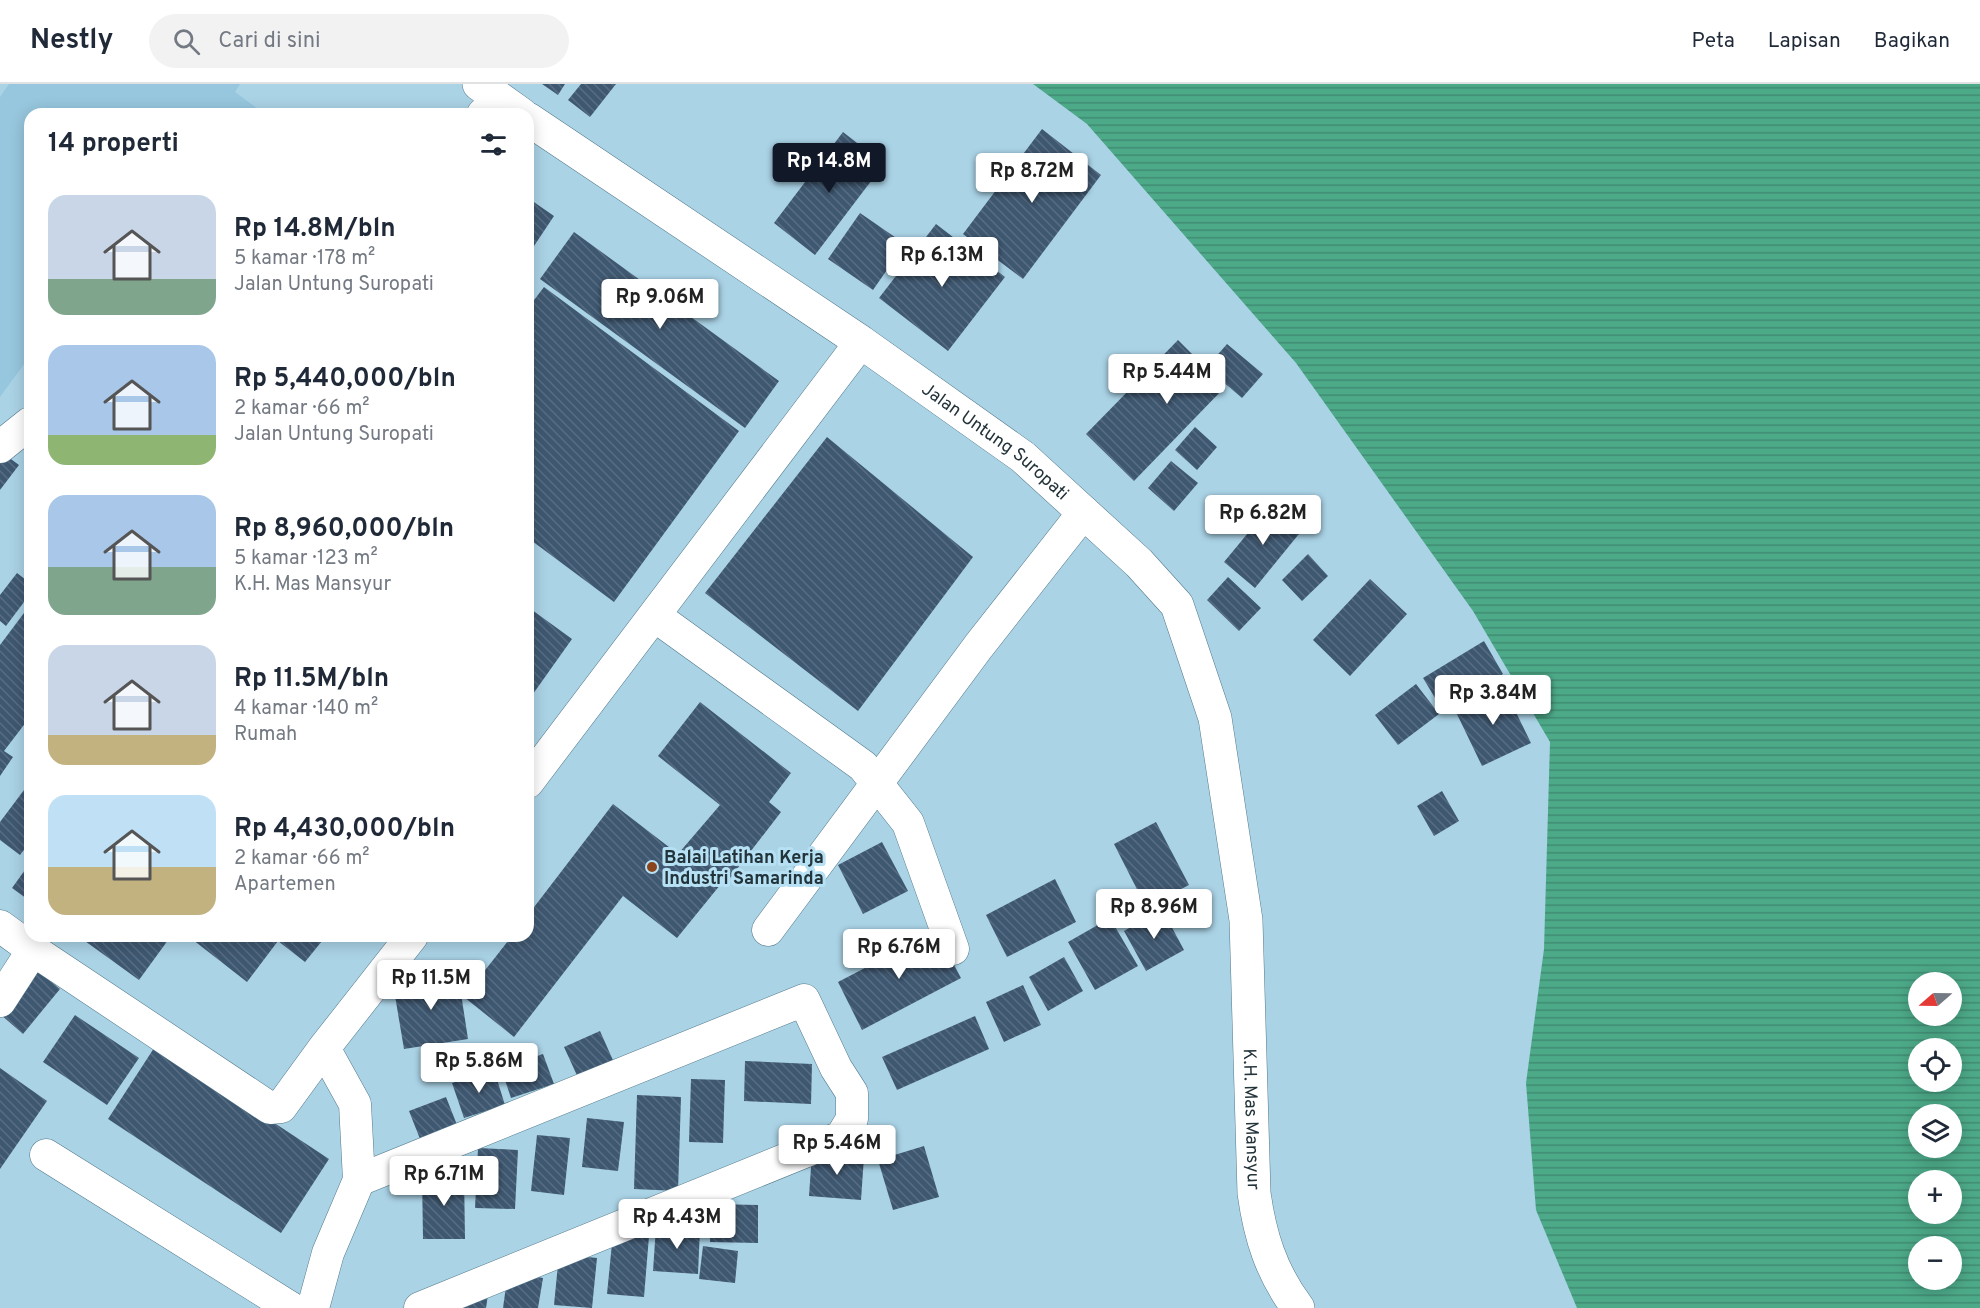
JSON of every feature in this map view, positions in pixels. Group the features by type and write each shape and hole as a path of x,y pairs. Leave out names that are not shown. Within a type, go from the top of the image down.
{"main road":[{"name":"Jalan Untung Suropati","path":"534,123 861,342 1023,457 1139,562 1177,605 1215,718 1246,920"},
{"name":"K.H. Mas Mansyur","path":"1246,920 1254,1193 1259,1228 1270,1262 1298,1308"}],"street":[{"path":"534,774 861,342"},
{"path":"0,447 24,428"},
{"path":"768,930 876,783 1084,512"},
{"path":"655,616 863,766 908,823 953,949"},
{"path":"0,926 270,1108 281,1107 407,942"},
{"path":"0,1001 33,950"},
{"path":"359,1180 804,1000 836,1068 852,1093 852,1119 841,1137 420,1308"},
{"path":"313,1308 328,1253 359,1180 355,1104 324,1048"},
{"path":"46,1155 291,1308"}],"shaded area":[{"path":"9,84 240,84 235,92 257,108 24,108 24,364 0,397 0,97"},
{"path":"1033,84 1980,84 1980,1308 1577,1308 1536,1210 1526,1083 1544,949 1550,742 1473,611 1296,363 1087,124"}],"building":[{"path":"542,84 565,84 558,95"},
{"path":"581,84 616,84 590,117 568,100"},
{"path":"1042,129 1101,175 1023,279 963,234"},
{"path":"843,132 884,164 815,255 774,223"},
{"path":"534,202 554,216 534,246"},
{"path":"860,213 905,244 873,290 828,259"},
{"path":"936,224 1005,277 948,351 879,298"},
{"path":"574,232 779,381 745,428 540,279"},
{"path":"544,287 739,431 614,602 534,542 534,300"},
{"path":"1178,340 1206,368 1227,344 1263,374 1242,398 1209,370 1225,387 1134,481 1086,434"},
{"path":"1195,427 1217,447 1197,470 1175,450"},
{"path":"827,437 973,557 858,711 705,593"},
{"path":"0,451 19,465 0,490"},
{"path":"1171,461 1198,483 1174,511 1148,488"},
{"path":"1272,504 1303,529 1255,588 1224,562"},
{"path":"1308,554 1328,576 1302,601 1282,580"},
{"path":"17,573 24,578 24,602 6,626 0,621 0,595"},
{"path":"1228,577 1261,608 1239,631 1207,600"},
{"path":"1370,579 1407,614 1350,676 1313,640"},
{"path":"534,611 572,639 534,693"},
{"path":"24,613 24,725 4,751 13,757 0,776 0,645"},
{"path":"1484,641 1503,674 1443,711 1423,678"},
{"path":"1416,684 1439,714 1398,745 1375,715"},
{"path":"1503,686 1531,743 1482,766 1455,710"},
{"name":"Balai Latihan Kerja Industri Samarinda","path":"700,702 791,773 769,802 781,812 727,882 725,879 677,938 623,896 514,1037 464,997 507,942 534,942 534,907 613,804 678,854 720,805 658,756"},
{"path":"24,790 24,850 20,855 0,840 0,822"},
{"path":"1442,791 1459,821 1434,836 1417,806"},
{"path":"1156,822 1189,885 1146,907 1114,844"},
{"path":"882,842 908,891 863,914 838,865"},
{"path":"24,871 24,897 12,888"},
{"path":"1055,879 1076,922 1007,957 986,915"},
{"path":"1162,909 1184,950 1146,971 1124,931"},
{"path":"1110,918 1138,966 1095,990 1068,942"},
{"path":"936,931 961,978 862,1030 838,982"},
{"path":"86,942 167,942 139,980"},
{"path":"196,942 277,942 247,982"},
{"path":"279,942 321,942 305,962"},
{"path":"1064,957 1083,991 1048,1011 1029,977"},
{"path":"36,969 60,989 23,1034 0,1014"},
{"path":"458,974 468,1039 404,1049 393,984"},
{"path":"1023,985 1041,1025 1004,1042 986,1002"},
{"path":"75,1015 139,1058 107,1105 43,1062"},
{"path":"975,1016 989,1049 897,1090 882,1057"},
{"path":"600,1031 616,1067 580,1082 564,1047"},
{"path":"156,1045 329,1159 281,1233 108,1119"},
{"path":"543,1054 554,1084 511,1098 501,1068"},
{"path":"745,1061 812,1064 811,1104 744,1101"},
{"path":"0,1068 47,1101 0,1169"},
{"path":"494,1070 505,1105 464,1118 452,1083"},
{"path":"691,1079 725,1080 723,1143 689,1142"},
{"path":"637,1095 681,1097 678,1191 634,1189"},
{"path":"446,1097 459,1130 422,1144 409,1111"},
{"path":"587,1118 624,1122 618,1171 582,1167"},
{"path":"537,1135 570,1138 564,1195 531,1191"},
{"path":"924,1146 939,1197 893,1210 878,1160"},
{"path":"478,1148 518,1150 515,1209 475,1208"},
{"path":"812,1153 864,1157 861,1200 809,1196"},
{"path":"464,1174 465,1239 423,1239 422,1175"},
{"path":"711,1204 758,1205 758,1243 710,1242"},
{"path":"656,1227 700,1229 698,1274 653,1271"},
{"path":"613,1233 649,1236 644,1297 607,1294"},
{"path":"703,1246 738,1251 735,1283 699,1279"},
{"path":"559,1254 597,1258 592,1308 554,1305"},
{"path":"508,1272 543,1278 538,1308 503,1308"},
{"path":"488,1295 486,1308 448,1308"}],"place":[{"name":"Balai Latihan Kerja Industri Samarinda","path":"652,867"}]}
